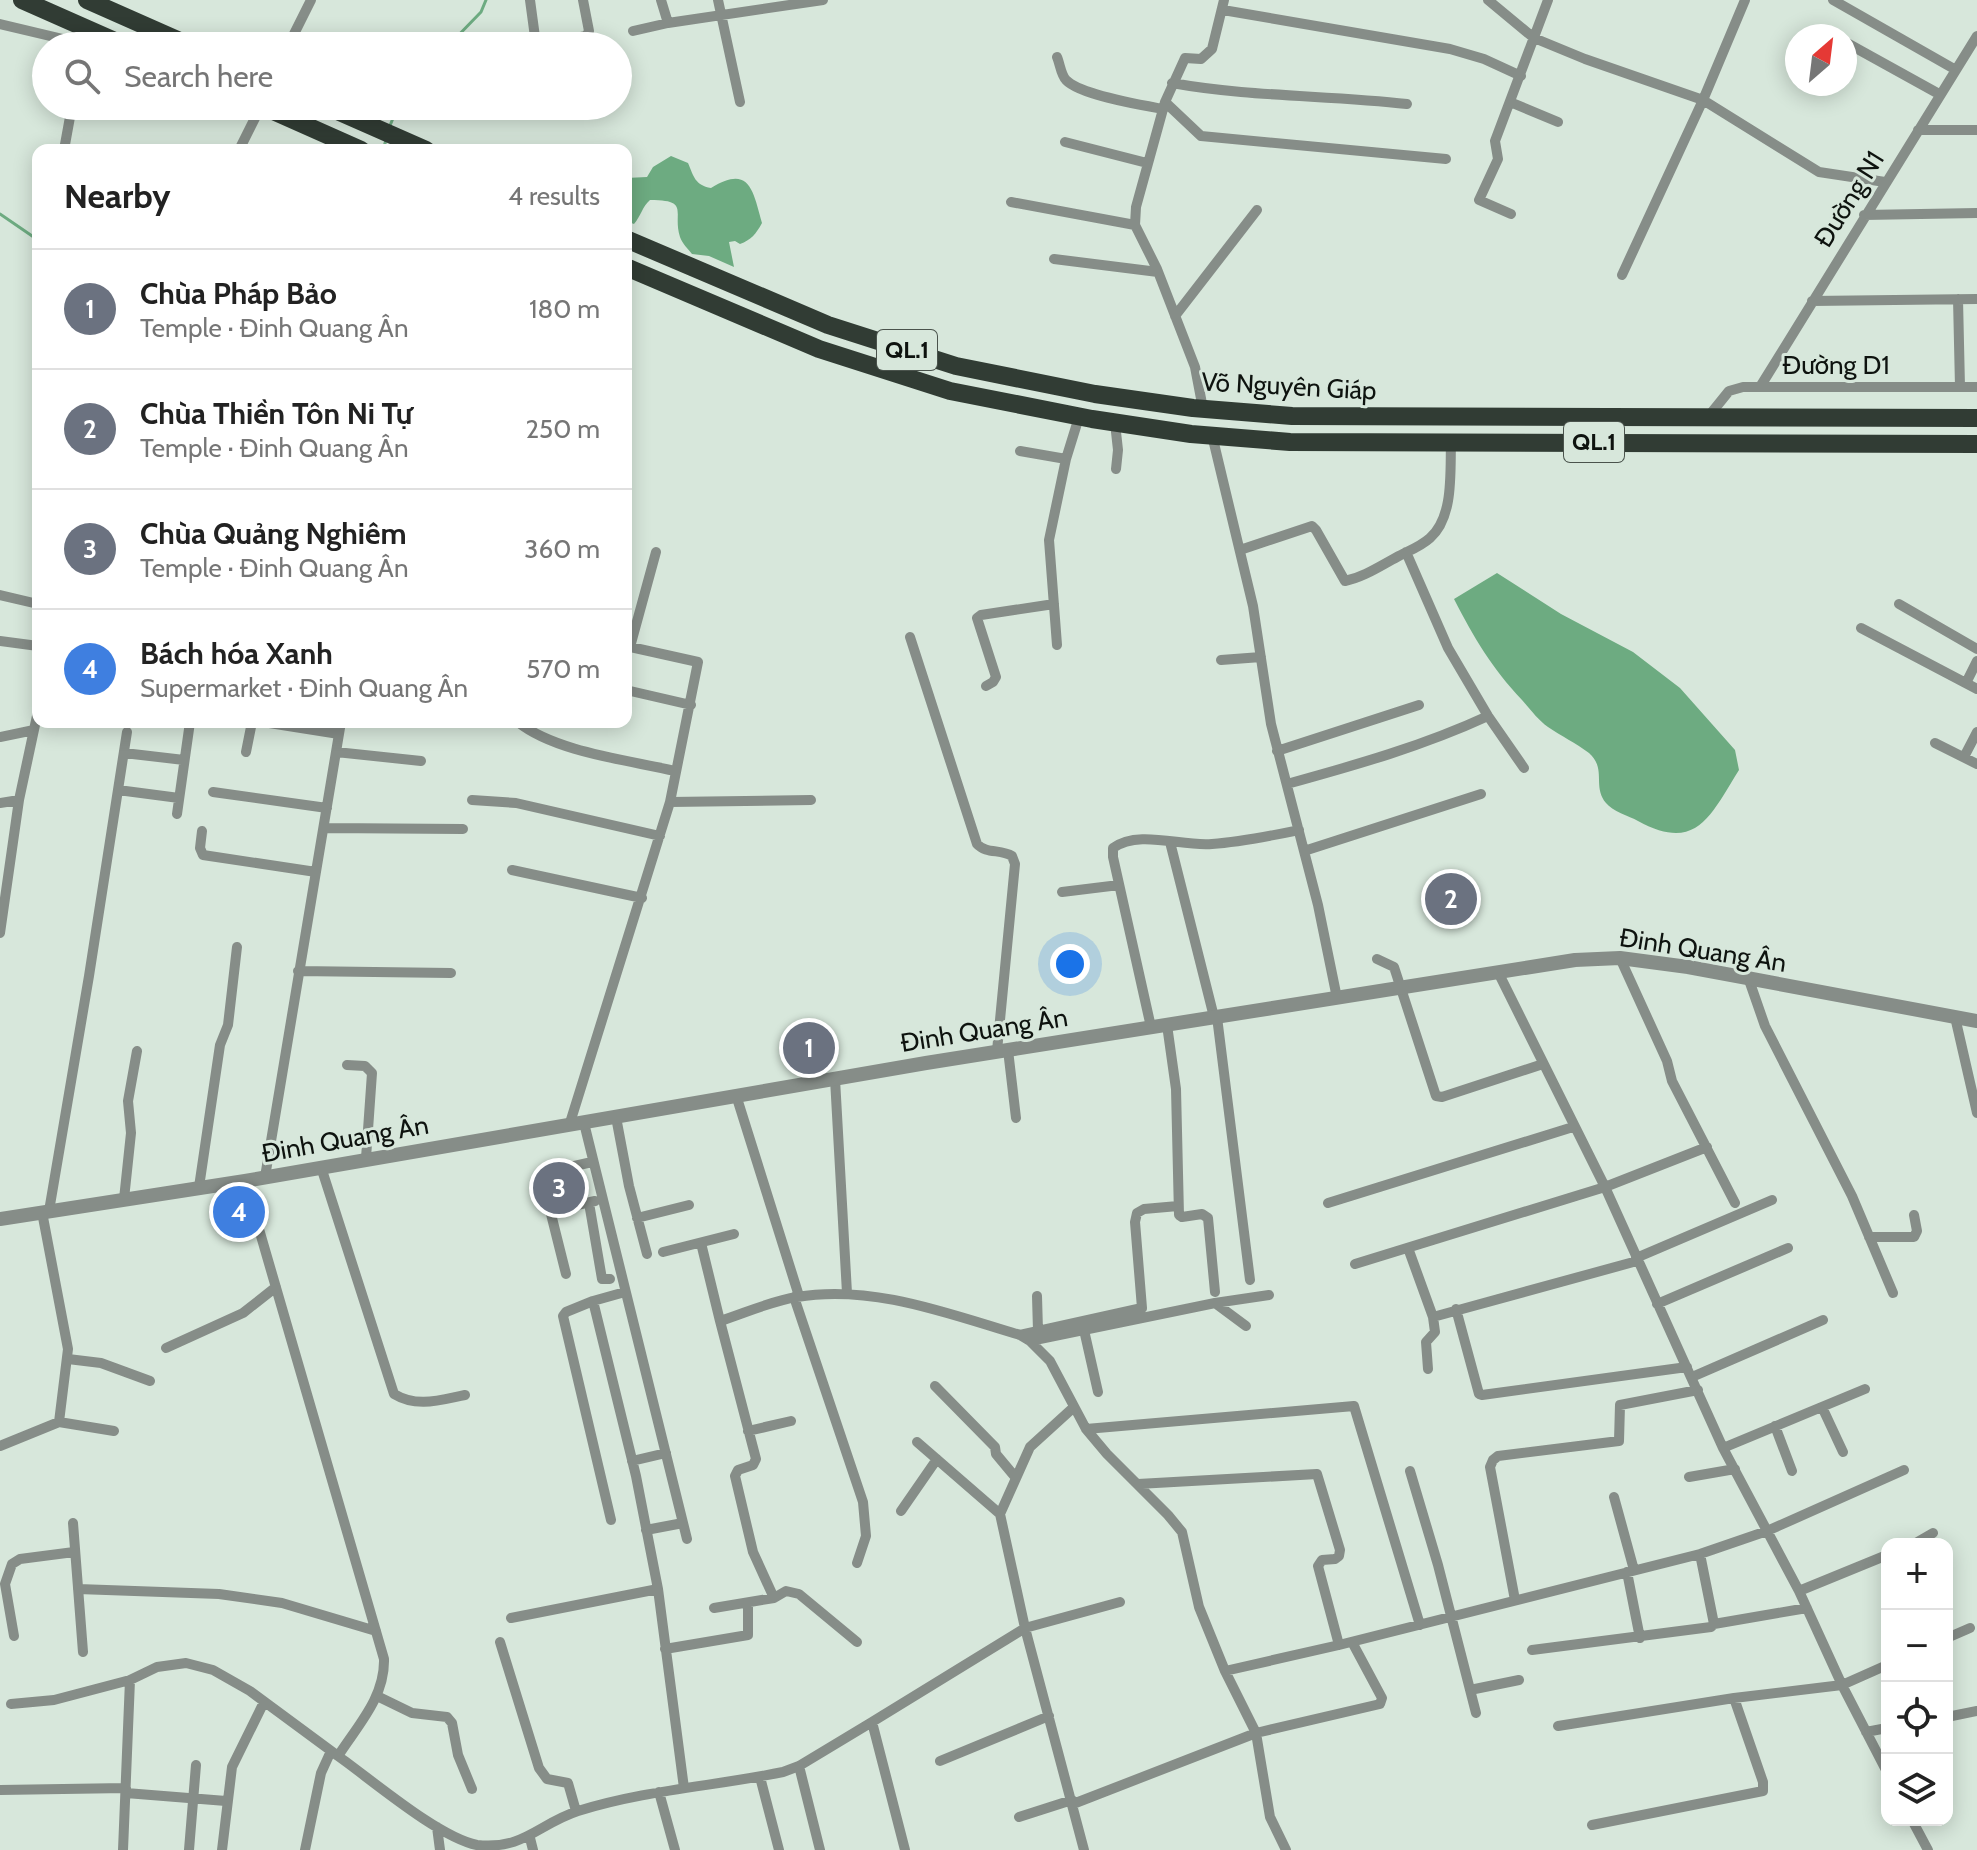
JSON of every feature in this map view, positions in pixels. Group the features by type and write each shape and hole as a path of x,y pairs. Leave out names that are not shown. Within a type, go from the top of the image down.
{"highway":[{"path":"22,0 73,32"},
{"path":"87,0 159,32"},
{"path":"294,120 349,144"},
{"path":"358,120 413,144"},
{"name":"Võ Nguyên Giáp","path":"632,242 828,325 956,366 1095,394 1203,409 1292,416 1977,418"},
{"name":"Võ Nguyên Giáp","path":"632,270 819,349 950,391 1115,423 1290,442 1977,444"}],"street":[{"path":"295,32 311,0"},
{"path":"530,0 534,32"},
{"path":"583,0 588,32"},
{"path":"661,0 668,23"},
{"path":"718,0 740,102"},
{"path":"633,31 823,0"},
{"path":"1488,0 1534,38 1703,100 1819,172 1885,182"},
{"path":"1511,214 1479,200 1498,159 1495,141 1548,0"},
{"path":"1622,275 1703,100 1745,0"},
{"path":"1833,0 1956,70"},
{"path":"1203,409 1195,367 1158,272 1135,225 1136,207 1147,163 1172,83 1185,58 1201,59 1212,49 1224,5 1450,49 1484,59 1521,76"},
{"path":"0,24 45,32"},
{"name":"Đường N1","path":"1760,387 1939,94 1973,49 1977,36"},
{"path":"1857,49 1939,94"},
{"path":"1057,57 1063,78 1070,84 1109,98 1164,106 1201,136 1446,159"},
{"path":"1172,83 1215,91 1345,97 1407,104"},
{"path":"1510,102 1558,122"},
{"path":"65,144 69,120"},
{"path":"242,144 255,120"},
{"path":"1918,130 1977,130"},
{"path":"1065,142 1147,163"},
{"path":"1011,202 1135,225"},
{"path":"1175,316 1257,210"},
{"path":"1864,215 1977,213"},
{"path":"1054,259 1158,272"},
{"path":"1958,299 1960,387"},
{"path":"1812,301 1977,299"},
{"name":"Đường D1","path":"1708,417 1735,388 1977,387"},
{"path":"1057,645 1049,540 1066,459 1079,417"},
{"path":"1115,423 1118,450 1116,469"},
{"path":"1212,435 1253,606 1277,751 1299,830 1337,998"},
{"path":"1240,550 1312,526 1345,581 1372,571 1433,536 1443,519 1450,486 1451,442"},
{"path":"1020,451 1066,459"},
{"path":"632,633 656,552"},
{"path":"1406,552 1448,648 1488,716 1524,768"},
{"path":"0,595 32,603"},
{"path":"986,686 996,677 977,618 1054,604"},
{"path":"1899,604 1977,649"},
{"path":"1861,628 1977,689"},
{"path":"910,637 977,844 985,850 1004,851 1012,856 1015,864 1003,1051 1016,1118"},
{"path":"0,641 32,645"},
{"path":"569,1126 670,802 698,662 632,648"},
{"path":"1221,660 1261,657"},
{"path":"1966,683 1977,661"},
{"path":"632,691 691,705"},
{"path":"1277,751 1419,705"},
{"path":"1287,784 1440,738 1488,716"},
{"path":"177,814 189,728"},
{"path":"246,752 251,728"},
{"path":"301,728 339,734"},
{"path":"265,1177 340,728"},
{"path":"526,728 557,744 675,771"},
{"path":"0,737 34,730 5,866 0,930"},
{"path":"59,1422 68,1359 45,1211 127,732"},
{"path":"1964,757 1977,732"},
{"path":"1935,743 1977,764"},
{"path":"336,752 421,761"},
{"path":"124,753 184,760"},
{"path":"118,790 179,798"},
{"path":"213,792 327,808"},
{"path":"1304,851 1481,794"},
{"path":"0,803 19,800"},
{"path":"472,800 516,803 660,836"},
{"path":"670,802 811,800"},
{"path":"324,828 463,829"},
{"path":"1151,1027 1113,848 1121,842 1208,845 1299,830"},
{"path":"202,831 200,848 203,855 316,872"},
{"path":"1170,842 1216,1017 1250,1280"},
{"path":"512,870 642,898"},
{"path":"1062,892 1119,885"},
{"path":"199,1187 220,1045 228,1025 237,947"},
{"path":"1620,958 1667,1061 1672,1081 1735,1203"},
{"name":"Đinh Quang Ân","path":"0,1219 245,1181 1003,1051 1575,960 1620,958 1688,967 1977,1021"},
{"path":"1377,959 1392,964 1436,1096 1442,1097 1543,1064"},
{"path":"298,971 451,973"},
{"path":"1498,972 1605,1187 1723,1448 1799,1591 1881,1761"},
{"path":"1749,980 1765,1026 1852,1196 1893,1293"},
{"path":"1955,1017 1977,1113"},
{"path":"1167,1025 1176,1089 1180,1216 1202,1214 1208,1218 1215,1298 1246,1326"},
{"path":"124,1199 131,1133 128,1101 137,1051"},
{"path":"347,1065 365,1066 372,1073 366,1158"},
{"path":"835,1079 847,1293"},
{"path":"736,1095 796,1297 863,1502 866,1536 857,1563"},
{"path":"616,1117 647,1254"},
{"path":"584,1123 687,1539"},
{"path":"1328,1203 1573,1127"},
{"path":"1355,1264 1605,1187 1707,1147"},
{"path":"566,1274 544,1176 548,1172 592,1162"},
{"path":"321,1167 394,1394 405,1401 421,1403 465,1395"},
{"path":"245,1181 384,1659 377,1696 321,1773 305,1850"},
{"path":"550,1211 603,1198"},
{"path":"1433,1317 1637,1259 1772,1200"},
{"path":"589,1203 602,1279 610,1279"},
{"path":"637,1218 689,1205"},
{"path":"1025,1338 1038,1331 1142,1308 1135,1222 1137,1213 1144,1209 1178,1206"},
{"path":"1869,1237 1914,1237 1917,1231 1914,1215"},
{"path":"663,1252 734,1234"},
{"path":"701,1243 755,1462 738,1470 735,1476 753,1552 774,1598"},
{"path":"1408,1248 1433,1317 1435,1332 1426,1342 1428,1369"},
{"path":"1657,1304 1788,1248"},
{"path":"166,1348 243,1313 276,1287"},
{"path":"611,1520 563,1320 566,1312 625,1292"},
{"path":"720,1321 796,1297 847,1293 925,1308 1025,1338 1084,1330 1215,1298 1269,1295"},
{"path":"1037,1296 1038,1331"},
{"path":"593,1301 632,1461 658,1589 684,1788"},
{"path":"1456,1309 1479,1394 1482,1395 1689,1372 1823,1320"},
{"path":"1084,1330 1098,1392"},
{"path":"1025,1338 1050,1361 1086,1429 1182,1532 1199,1607 1225,1671 1256,1733 1270,1817 1286,1850"},
{"path":"68,1359 101,1363 150,1381"},
{"path":"935,1386 995,1447 996,1454 1016,1478"},
{"path":"1723,1448 1865,1389"},
{"path":"1515,1600 1490,1467 1493,1460 1498,1456 1619,1441 1620,1405 1698,1390"},
{"path":"1086,1429 1354,1406 1420,1625"},
{"path":"1074,1407 1030,1447 1000,1514 1025,1628 1084,1850"},
{"path":"1822,1407 1843,1452"},
{"path":"748,1431 791,1421"},
{"path":"0,1446 59,1422 114,1431"},
{"path":"1775,1426 1792,1471"},
{"path":"917,1442 1000,1514"},
{"path":"632,1461 666,1453"},
{"path":"901,1511 937,1459"},
{"path":"1689,1477 1735,1469"},
{"path":"1225,1671 1700,1554 1767,1531 1904,1470"},
{"path":"1410,1471 1476,1713"},
{"path":"1138,1484 1317,1474 1340,1550 1335,1559 1322,1560 1318,1566 1339,1645"},
{"path":"1614,1497 1640,1638"},
{"path":"73,1523 83,1652"},
{"path":"646,1530 683,1523"},
{"path":"1924,1538 1933,1533"},
{"path":"14,1636 2,1582 12,1564 20,1559 74,1552"},
{"path":"1700,1554 1714,1624"},
{"path":"1799,1591 1881,1557"},
{"path":"78,1589 219,1594 282,1603 376,1631"},
{"path":"511,1618 658,1589"},
{"path":"714,1608 774,1598 786,1591 799,1594 857,1642"},
{"path":"11,1704 54,1700 130,1680 157,1667 186,1663 213,1670 264,1702 437,1827 475,1845 508,1847 576,1811 659,1792 760,1777 799,1766 1025,1628 1120,1602"},
{"path":"665,1649 748,1635 748,1604"},
{"path":"1532,1650 1640,1638 1807,1608"},
{"path":"1953,1635 1970,1628"},
{"path":"500,1642 539,1768 547,1779 568,1783 576,1811"},
{"path":"1019,1817 1072,1802 1256,1733 1380,1704 1382,1698 1352,1642"},
{"path":"1558,1726 1734,1698 1842,1685 1881,1668"},
{"path":"123,1850 130,1680"},
{"path":"1470,1690 1519,1680"},
{"path":"377,1696 412,1713 447,1717 452,1723 458,1755 472,1789"},
{"path":"1592,1825 1763,1791 1763,1782 1734,1698"},
{"path":"222,1850 232,1767 264,1702"},
{"path":"1953,1716 1977,1711"},
{"path":"940,1761 1049,1716"},
{"path":"872,1722 905,1850"},
{"path":"1866,1732 1881,1729"},
{"path":"189,1850 196,1765"},
{"path":"799,1766 820,1850"},
{"path":"760,1777 779,1850"},
{"path":"0,1790 126,1790 226,1801"},
{"path":"659,1792 675,1850"},
{"path":"1915,1826 1928,1850"},
{"path":"437,1827 440,1850"},
{"path":"530,1838 533,1850"}],"shaded area":[{"path":"671,156 688,163 696,180 706,187 734,179 748,184 762,223 747,241 740,244 729,242 734,267 709,256 692,254 680,237 677,209 671,202 650,200 632,223 632,178 647,177 653,167"},
{"path":"1497,573 1561,614 1633,652 1680,688 1735,750 1739,770 1700,825 1675,833 1658,830 1609,806 1602,797 1599,771 1594,759 1541,721 1502,676 1476,640 1454,599"},
{"path":"243,1187 255,1228 229,1232 224,1190"}],"waterway":[{"path":"462,32 481,12 486,0"},
{"path":"389,128 392,120"},
{"path":"385,144 386,140"},
{"path":"0,214 32,236"}],"place":[{"name":"Chùa Thiền Tôn Ni Tự","path":"1451,899"},
{"name":"Chùa Pháp Bảo","path":"809,1048"},
{"name":"Chùa Quảng Nghiêm","path":"559,1188"},
{"name":"Bách hóa Xanh","path":"239,1212"}]}
